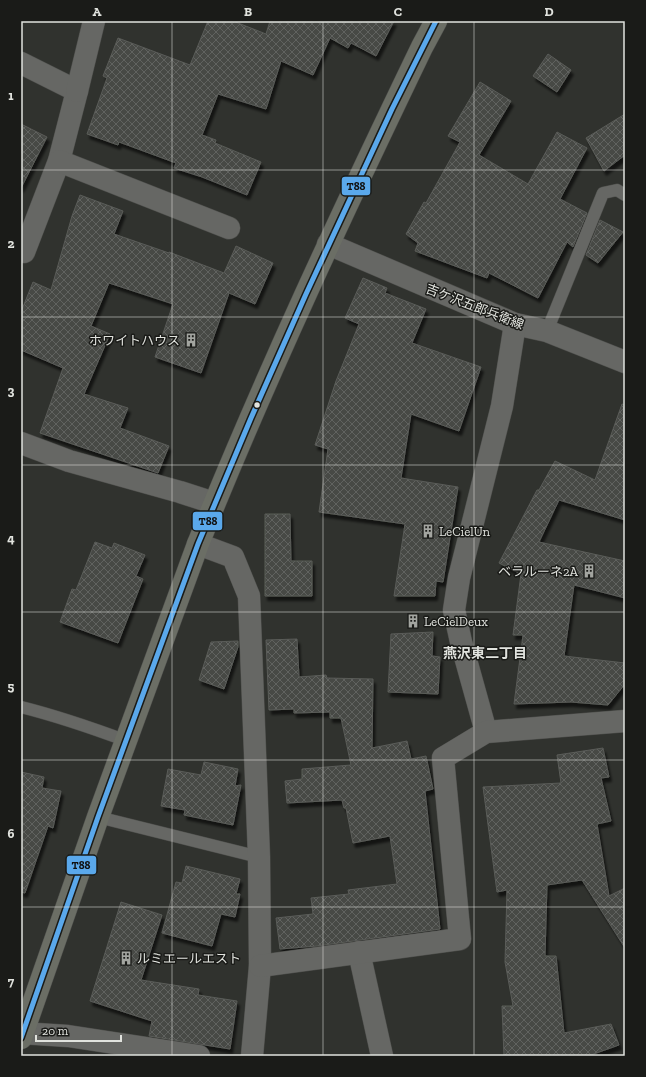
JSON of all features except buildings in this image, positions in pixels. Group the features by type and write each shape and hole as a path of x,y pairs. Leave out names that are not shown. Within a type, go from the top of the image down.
{"main road":[{"path":"22,1035 98,817 214,503 254,407 328,244 422,47 436,21"}],"street":[{"path":"22,253 59,161 94,21"},
{"path":"21,63 77,91"},
{"path":"59,161 229,228"},
{"name":"吉ケ沢五郎兵衛線","path":"328,244 515,324 547,331 625,362"},
{"path":"486,732 461,642 454,610 459,578 502,406 515,324"},
{"path":"21,443 69,461 214,503"},
{"path":"198,544 233,557 249,596 259,858 260,966 252,1056"},
{"path":"260,966 460,939 443,758 486,732 621,718"},
{"path":"359,952 382,1056"},
{"path":"22,1035 68,1036 199,1056"}],"lane":[{"path":"547,331 603,193 617,190 625,196"},
{"path":"21,707 94,728 127,741"},
{"path":"98,817 259,858"}],"transit line":[{"name":"T88","path":"21,1038 98,817 198,544 251,418 306,294 392,109 436,21"}],"place":[{"name":"ホワイトハウス","path":"191,340"},
{"name":"LeCielUn","path":"428,531"},
{"name":"ベラルーネ2A","path":"589,571"},
{"name":"LeCielDeux","path":"413,621"},
{"name":"ルミエールエスト","path":"126,958"}],"district":[{"name":"燕沢東二丁目","path":"485,653"}]}
